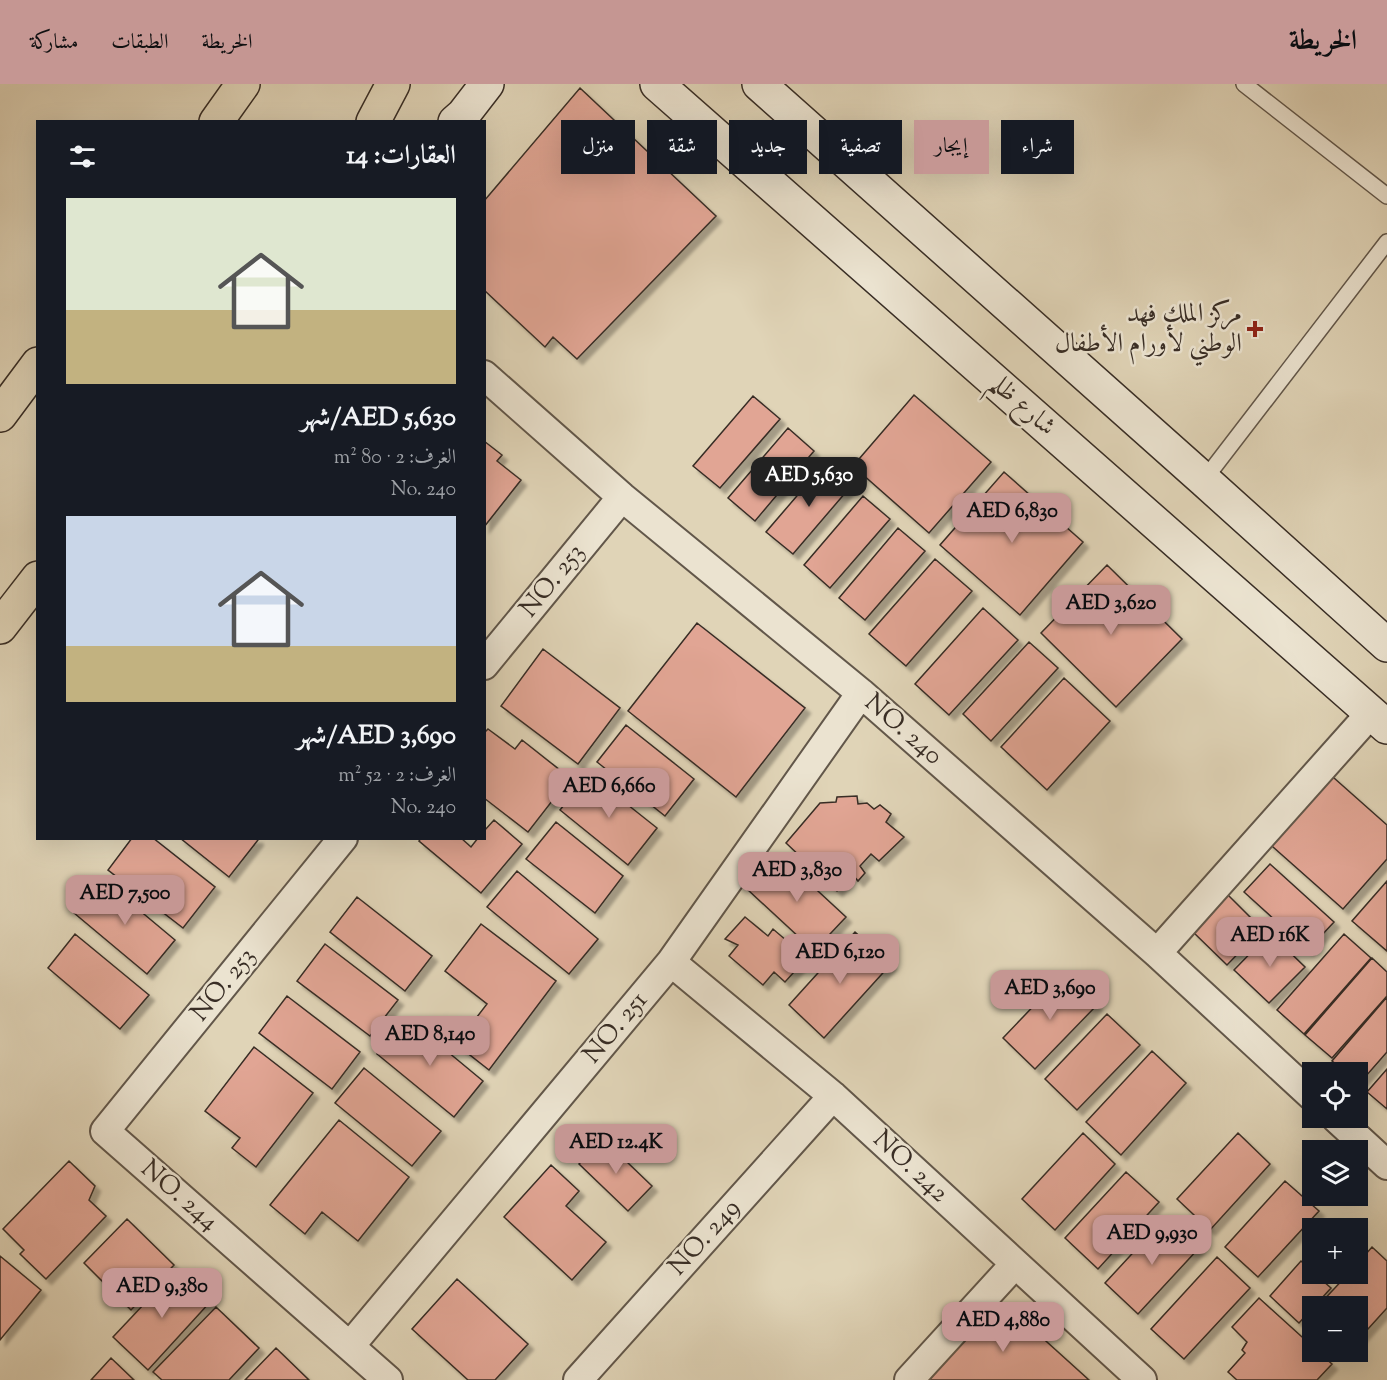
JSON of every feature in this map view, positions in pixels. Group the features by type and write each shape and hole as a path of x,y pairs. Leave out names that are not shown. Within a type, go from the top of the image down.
{"main road":[{"path":"217,120 243,84"},
{"path":"374,120 393,84"},
{"path":"0,415 36,367"},
{"path":"0,627 36,581"}],"street":[{"path":"459,118 488,84"},
{"path":"459,118 501,84"},
{"path":"759,84 1387,645"},
{"name":"شارع ظلم","path":"661,86 1379,720"},
{"name":"NO. 240","path":"486,377 622,496 861,693 1157,953 1302,1087"},
{"name":"NO. 253","path":"486,663 622,496"},
{"name":"NO. 251","path":"350,1346 671,962 861,693"},
{"path":"1157,953 1379,720"},
{"name":"NO. 253","path":"105,1131 341,840"},
{"name":"NO. 242","path":"671,962 833,1096 1142,1380"},
{"name":"NO. 249","path":"578,1380 833,1096"},
{"path":"1347,1128 1387,1165"},
{"name":"NO. 244","path":"105,1131 388,1380"},
{"path":"909,1380 1015,1264"}],"lane":[{"path":"1245,84 1387,196"},
{"path":"1204,480 1387,242"}],"building":[{"path":"580,88 614,120 561,120 561,174 635,174 635,140 647,151 647,174 671,174 716,216 577,359 553,337 545,347 486,292 486,199"},
{"path":"914,395 991,462 929,533 853,466"},
{"path":"753,396 780,419 720,488 693,466"},
{"path":"788,428 814,451 755,521 728,498"},
{"path":"486,443 502,455 497,461 521,480 486,524"},
{"path":"826,462 852,485 793,554 766,532"},
{"path":"1004,472 1083,542 1020,615 940,545"},
{"path":"863,496 890,519 830,588 804,565"},
{"path":"898,528 925,551 865,620 839,598"},
{"path":"935,559 972,591 906,666 869,634"},
{"path":"1107,565 1182,639 1116,707 1041,633"},
{"path":"983,608 1018,640 949,715 915,684"},
{"path":"697,623 805,708 736,797 628,711"},
{"path":"1029,642 1058,668 991,741 963,714"},
{"path":"543,649 620,708 578,764 501,706"},
{"path":"1064,678 1110,721 1047,790 1001,747"},
{"path":"626,725 694,779 665,816 597,762"},
{"path":"488,729 515,749 522,740 570,778 528,832 486,800 486,731"},
{"path":"1325,770 1387,825 1387,859 1343,909 1264,839"},
{"path":"589,774 657,828 628,865 560,810"},
{"path":"857,796 858,804 867,803 874,809 880,805 891,814 886,822 904,837 879,861 871,854 860,866 865,873 858,881 852,874 837,891 786,843 820,803 836,802 837,797"},
{"path":"494,820 522,844 481,893 419,841 463,840 471,847 476,840 486,840 486,829"},
{"path":"556,822 623,876 595,913 526,859"},
{"path":"130,840 156,840 215,887 183,928 108,870"},
{"path":"183,840 258,840 229,877"},
{"path":"779,855 846,917 814,951 748,890"},
{"path":"1270,864 1334,922 1308,950 1244,892"},
{"path":"517,871 598,939 569,974 487,907"},
{"path":"102,879 175,940 147,974 74,913"},
{"path":"1387,881 1387,951 1352,921"},
{"path":"1227,894 1262,929 1227,965 1192,931"},
{"path":"357,897 432,956 405,991 330,932"},
{"path":"745,917 768,936 773,929 794,947 791,951 803,962 785,982 774,972 763,985 729,956 738,945 725,939"},
{"path":"481,924 556,981 489,1070 456,1044 487,1004 445,971"},
{"path":"855,932 891,964 824,1038 789,1005"},
{"path":"1270,933 1305,967 1269,1003 1234,970"},
{"path":"75,934 149,995 120,1029 48,968"},
{"path":"1344,934 1371,958 1304,1034 1277,1010"},
{"path":"325,944 398,1000 370,1036 297,981"},
{"path":"1372,958 1387,972 1387,996 1332,1058 1305,1035"},
{"path":"1065,973 1097,1005 1035,1069 1003,1038"},
{"path":"287,996 360,1052 332,1089 259,1033"},
{"path":"1387,997 1387,1052 1368,1074 1368,1062 1332,1061"},
{"path":"1107,1014 1140,1045 1077,1110 1045,1079"},
{"path":"407,1018 483,1081 454,1117 377,1054"},
{"path":"254,1047 313,1093 256,1167 232,1148 240,1138 205,1111"},
{"path":"1152,1051 1186,1083 1121,1155 1086,1122"},
{"path":"364,1068 441,1131 412,1166 335,1103"},
{"path":"1387,1069 1387,1109 1368,1091"},
{"path":"339,1120 409,1177 358,1241 322,1212 305,1234 270,1205"},
{"path":"1083,1133 1115,1164 1055,1230 1022,1199"},
{"path":"1238,1133 1270,1164 1210,1230 1177,1199"},
{"path":"603,1139 652,1186 628,1211 579,1164"},
{"path":"69,1161 95,1186 89,1200 106,1216 46,1279 20,1254 24,1250 3,1229"},
{"path":"551,1165 579,1191 566,1206 606,1242 572,1280 504,1217"},
{"path":"1126,1172 1159,1202 1098,1269 1065,1238"},
{"path":"1285,1181 1302,1196 1302,1206 1313,1206 1319,1211 1313,1218 1302,1218 1302,1229 1258,1277 1225,1247"},
{"path":"1166,1217 1199,1248 1138,1314 1105,1283"},
{"path":"127,1219 174,1265 131,1310 84,1263"},
{"path":"1372,1247 1387,1261 1387,1308 1368,1329 1368,1296 1327,1296 1339,1284 1368,1284 1368,1252"},
{"path":"0,1256 41,1290 0,1340"},
{"path":"1217,1257 1250,1288 1184,1359 1151,1329"},
{"path":"1301,1261 1302,1284 1326,1284 1331,1288 1324,1296 1302,1296 1302,1320 1299,1323 1270,1296"},
{"path":"177,1269 211,1301 148,1370 113,1337"},
{"path":"457,1279 528,1344 495,1380 468,1380 412,1329"},
{"path":"1259,1298 1302,1337 1302,1362 1330,1362 1332,1364 1317,1380 1237,1380 1228,1372 1245,1353 1242,1350 1247,1342 1232,1327"},
{"path":"992,1304 1006,1305 1089,1380 922,1380"},
{"path":"216,1307 259,1348 229,1380 162,1380 153,1372"},
{"path":"276,1348 309,1380 245,1380"},
{"path":"111,1358 134,1380 91,1380"}],"place":[{"name":"مركز الملك فهد الوطني لأورام الأطفال","path":"1255,329"}]}
